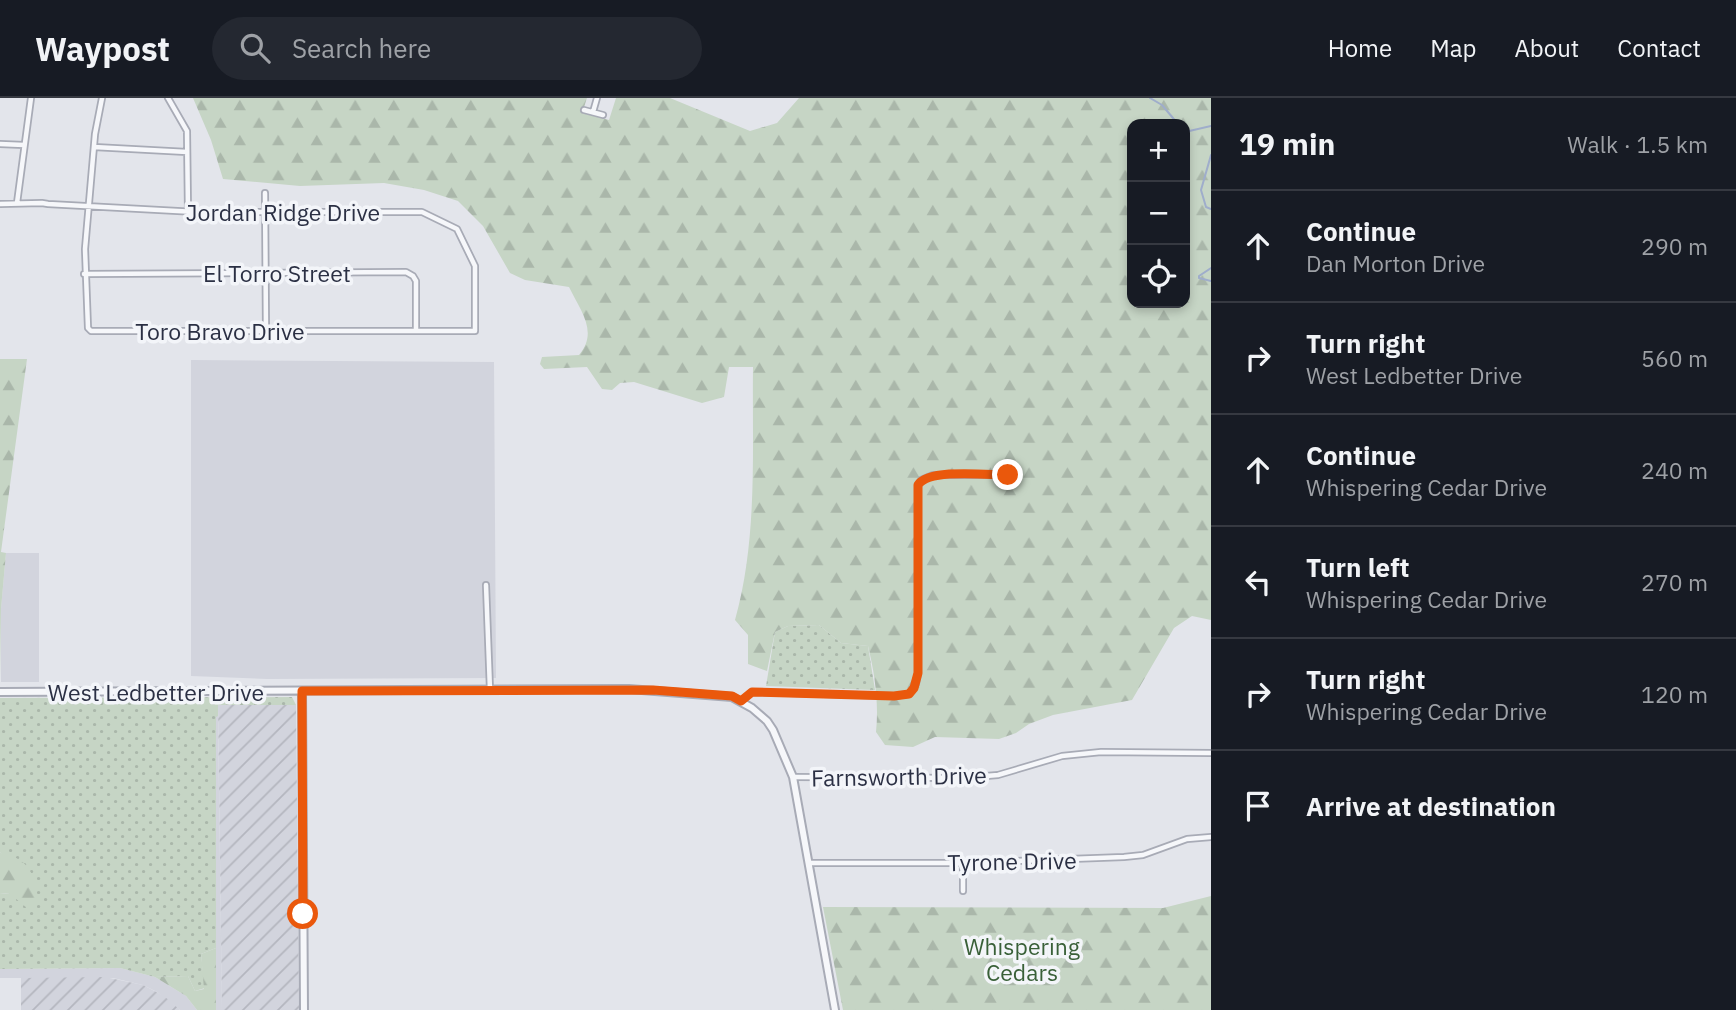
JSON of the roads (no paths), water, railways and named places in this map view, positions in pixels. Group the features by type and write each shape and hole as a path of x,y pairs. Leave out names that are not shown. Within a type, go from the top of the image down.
{"street":[{"path":"17,204 31,98"},
{"name":"Toro Bravo Drive","path":"102,98 94,147 85,249 84,274 88,328 91,331 475,331"},
{"path":"168,98 187,131 188,212"},
{"path":"593,113 597,98"},
{"path":"584,110 603,115"},
{"path":"0,144 24,145"},
{"path":"94,147 187,152"},
{"path":"265,193 266,331"},
{"name":"Jordan Ridge Drive","path":"0,204 188,212 422,212 457,229 475,266 475,331"},
{"name":"El Torro Street","path":"84,274 406,272 414,275 416,331"},
{"path":"835,1010 793,777 778,739 767,721 741,701 752,692 894,696 909,694 914,688 918,673 918,485 921,480 933,475 1008,475"},
{"path":"486,585 490,690"},
{"name":"West Ledbetter Drive","path":"0,692 653,690 732,696 741,701"},
{"path":"302,691 303,1010"},
{"name":"Farnsworth Drive","path":"793,777 962,778 999,775 1062,756 1101,752 1211,753"},
{"name":"Tyrone Drive","path":"810,863 962,863 1124,857 1143,855 1187,839 1211,837"},
{"path":"962,863 963,891"}],"waterway":[{"path":"1150,98 1162,105 1174,119"},
{"path":"1190,131 1211,126"},
{"path":"1211,155 1201,190 1206,207 1211,209"},
{"path":"1211,268 1199,276 1211,281"}],"park label":[{"name":"Whispering Cedars","path":"1022,959"}]}
